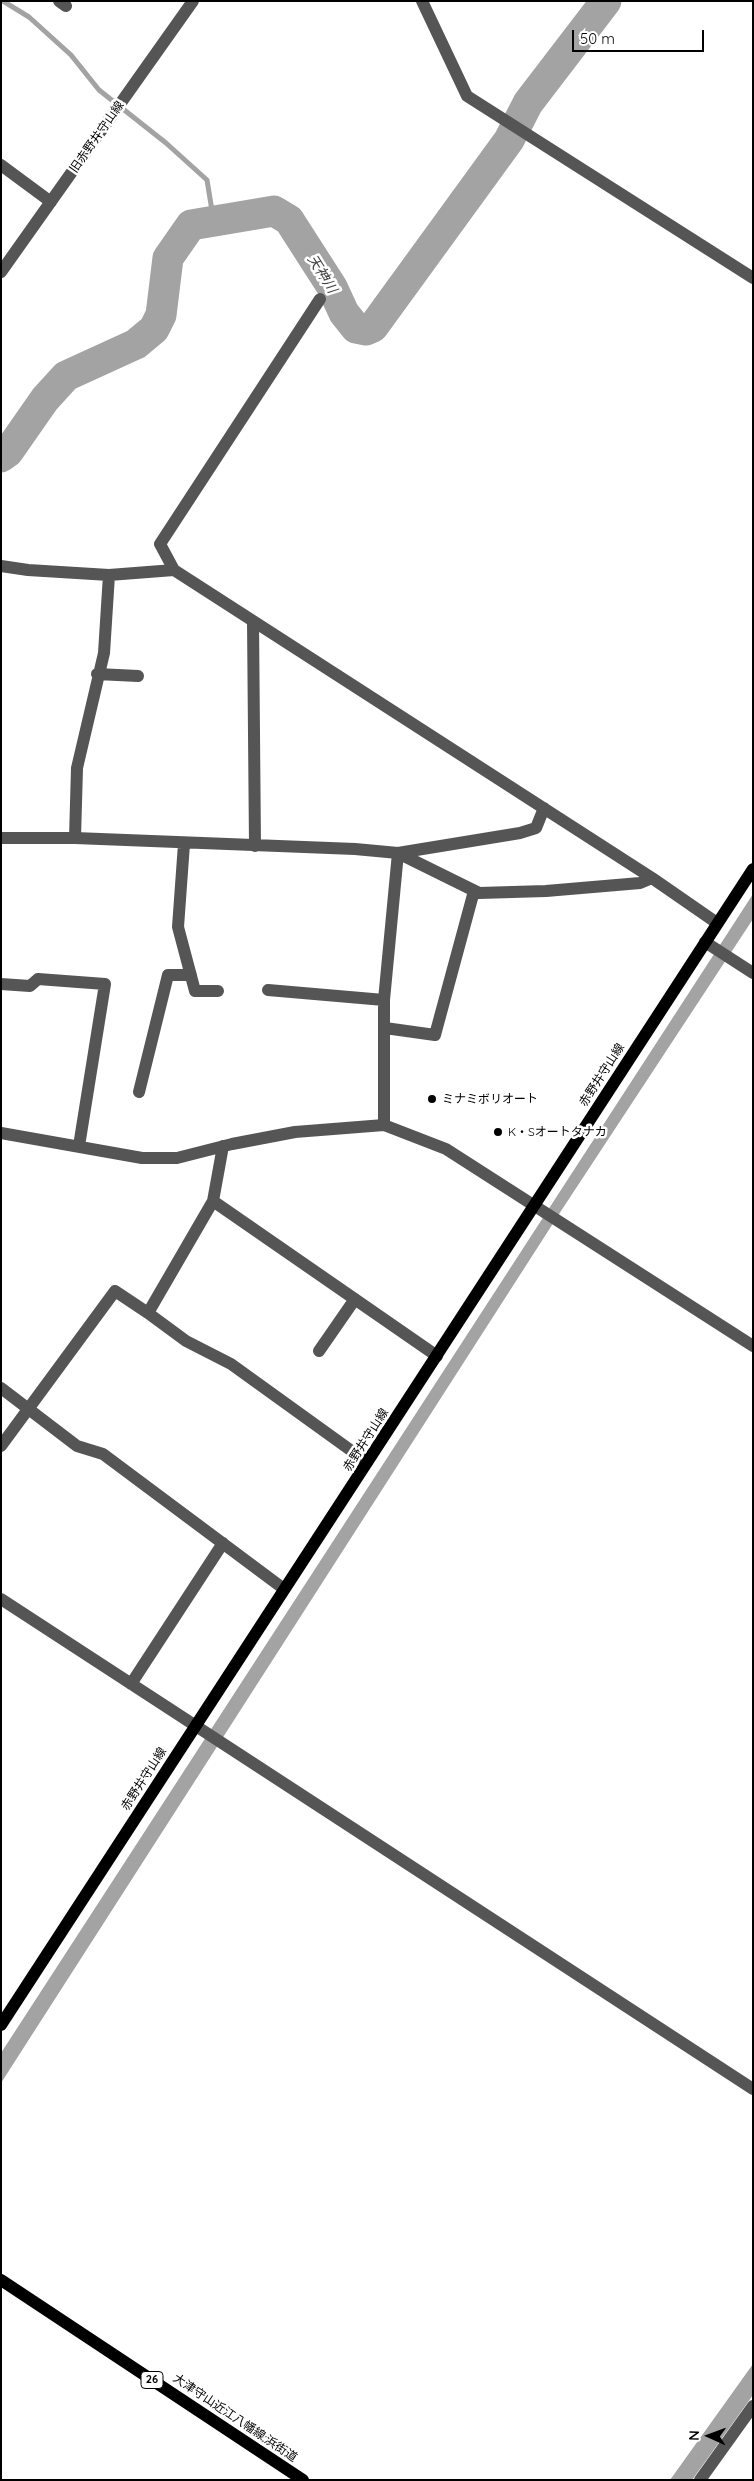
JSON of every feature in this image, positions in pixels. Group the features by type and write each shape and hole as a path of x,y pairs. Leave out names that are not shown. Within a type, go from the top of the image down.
{"main road":[{"name":"赤野井守山線","path":"1,2025 753,869"},
{"name":"大津守山近江八幡線;浜街道","path":"1,2280 303,2480"}],"street":[{"name":"旧赤野井守山線","path":"1,272 193,1"},
{"path":"422,1 467,96 753,278"},
{"path":"1,165 51,202"},
{"path":"320,299 160,544 174,570 652,878 717,923"},
{"path":"1,566 28,570 109,575 174,570"},
{"path":"75,838 77,768 97,674 104,653 109,575"},
{"path":"253,621 255,846"},
{"path":"97,674 138,676"},
{"path":"1,838 75,838 184,844 355,849 398,853 520,833 536,828 544,808"},
{"path":"184,844 178,927 195,991 218,991"},
{"path":"398,853 479,893 546,891 640,883 652,878"},
{"path":"384,1126 384,1000 398,853"},
{"path":"385,1028 435,1035 474,891"},
{"path":"705,942 753,973"},
{"path":"139,1092 168,975 191,975"},
{"path":"1,984 30,986 38,979 105,984 79,1146"},
{"path":"268,990 384,1000"},
{"path":"1,1134 142,1158 176,1158 222,1146 295,1132 384,1126 446,1149 753,1346"},
{"path":"148,1313 213,1201 222,1146"},
{"path":"213,1201 437,1356"},
{"path":"1,1446 115,1291 186,1341 231,1364 367,1462"},
{"path":"319,1351 355,1299"},
{"path":"1,1388 77,1446 103,1454 284,1589"},
{"path":"131,1684 223,1543"},
{"path":"1,1599 753,2089"},
{"path":"700,2480 753,2406"}],"shaded area":[{"path":"753,894 753,919 561,1211 1,2083 1,2053"},
{"path":"753,2364 753,2395 692,2480 670,2480"}],"waterway":[{"path":"3,1 29,17 71,55 99,90 166,143 207,180 214,223"},
{"name":"天神川","path":"1,457 8,452 45,399 66,376 136,344 154,329 161,315 168,258 191,225 274,211 289,220 332,287 344,313 356,328 366,330 373,327 509,140 528,103 606,1"}],"place":[{"name":"ミナミボリオート","path":"432,1099"},
{"name":"K・Sオートタナカ","path":"498,1132"}]}
